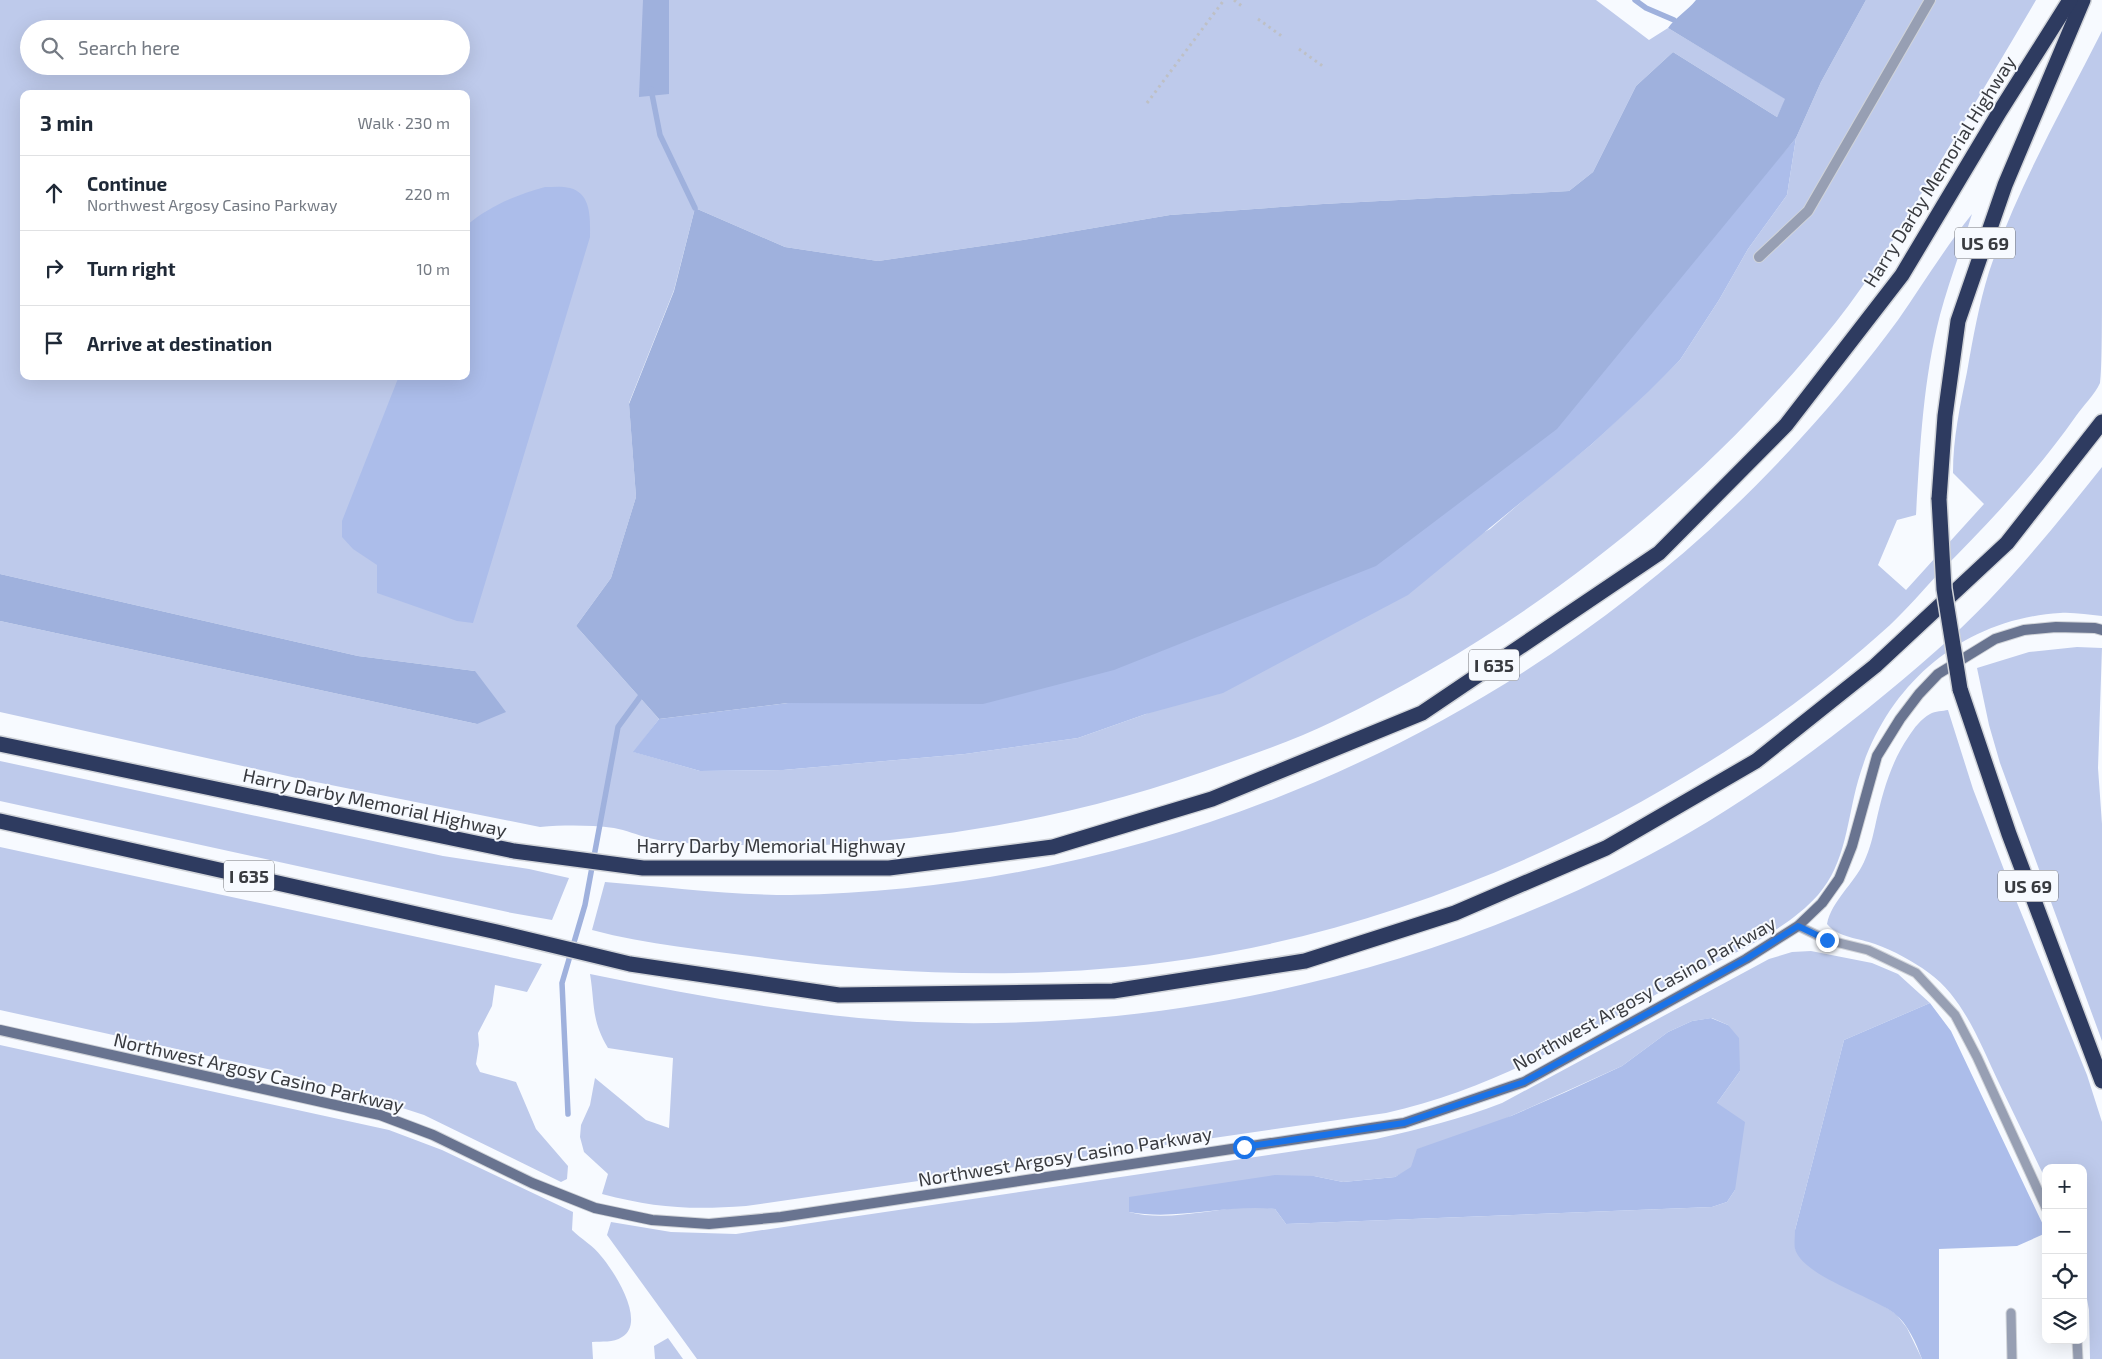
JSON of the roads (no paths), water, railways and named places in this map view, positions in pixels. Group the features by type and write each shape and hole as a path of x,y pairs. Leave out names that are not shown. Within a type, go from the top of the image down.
{"highway":[{"name":"Harry Darby Memorial Highway","path":"0,744 514,851 643,868 888,868 1053,847 1212,799 1422,713 1659,554 1786,425 1902,276 2000,111 2070,0"},
{"name":"US 69","path":"2083,0 2005,185 1958,321 1945,416 1939,499 1944,589 1960,689 2009,834 2102,1081"},
{"name":"I 635","path":"0,821 497,932 630,964 839,995 1113,991 1305,961 1455,913 1606,848 1756,761 1875,666 2006,542 2102,422"}],"street":[{"path":"1759,256 1808,211 1930,0"},
{"name":"Northwest Argosy Casino Parkway","path":"0,1030 380,1115 433,1135 532,1182 595,1208 652,1220 709,1224 781,1217 1404,1123 1524,1082 1746,959 1798,926 1822,903 1839,879 1852,846 1877,756 1900,719 1919,694 1938,674 1995,639 2024,630 2056,627 2095,628 2102,630"}],"lane":[{"path":"1798,926 1827,940 1868,950 1916,973 1955,1015 1977,1057 2042,1199"},
{"path":"2011,1313 2012,1359"},
{"path":"2077,1344 2078,1359"}],"waterway":[{"path":"1635,0 1646,8 1674,20"},
{"path":"651,89 660,135 695,208"},
{"path":"568,1114 562,983 585,905 618,727 640,697"}]}
